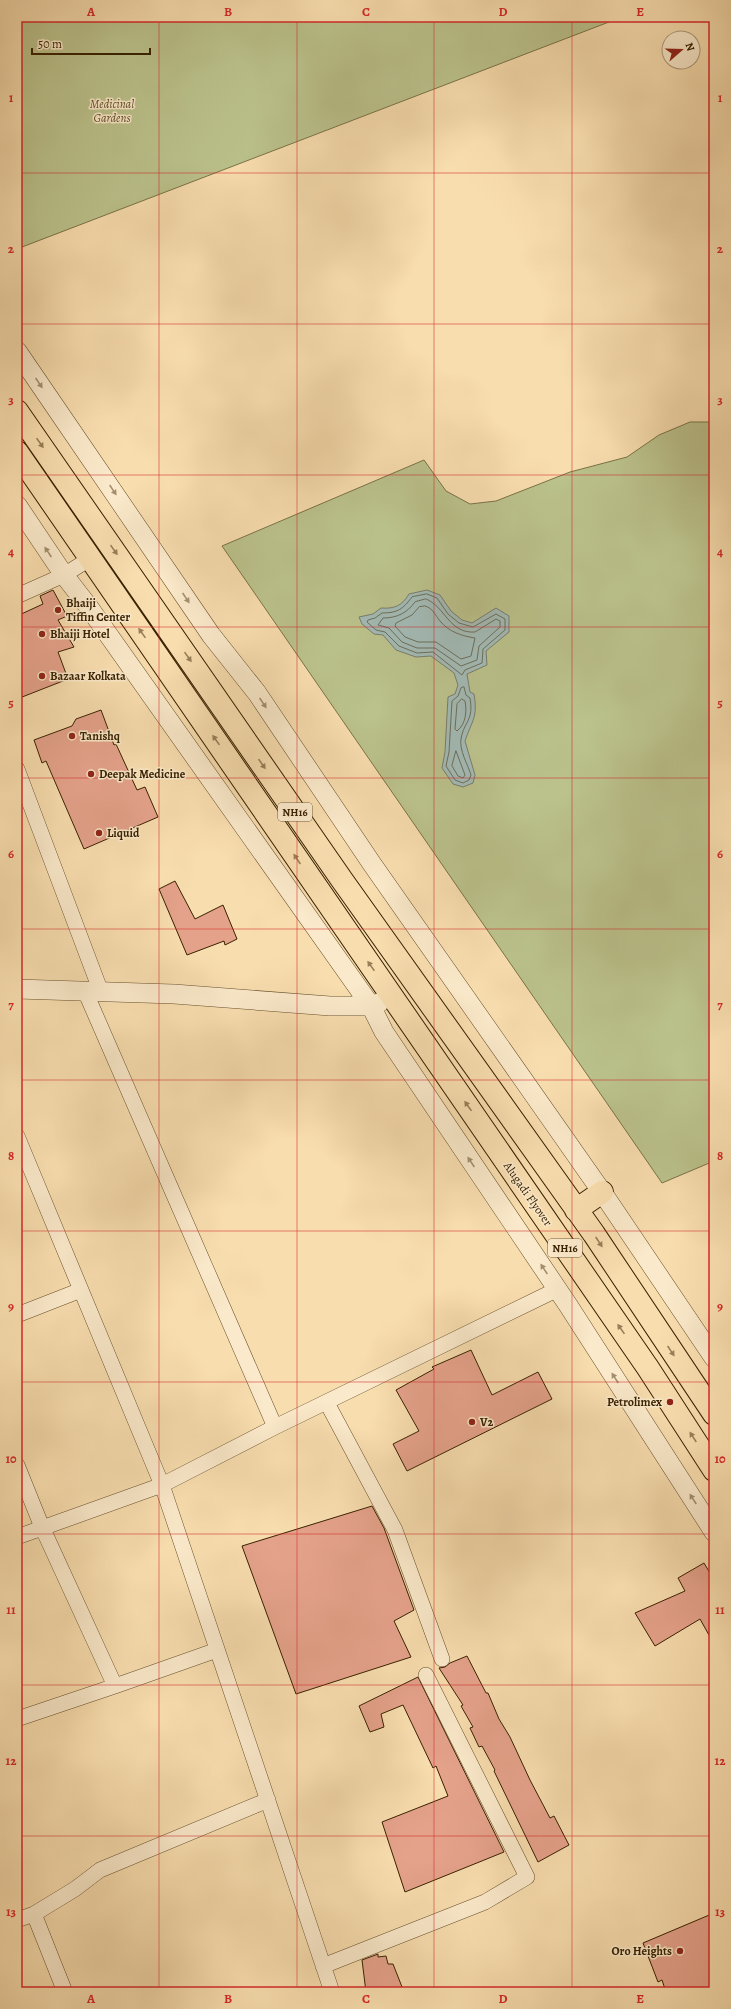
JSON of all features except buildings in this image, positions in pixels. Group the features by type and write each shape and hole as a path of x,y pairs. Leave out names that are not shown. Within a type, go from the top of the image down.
{"highway":[{"name":"NH16","path":"17,412 337,873 576,1210 714,1414"},
{"name":"NH16","path":"17,452 393,998"},
{"name":"Alugadi Flyover","path":"393,998 648,1368 714,1470"},
{"path":"576,1210 602,1192"}],"street":[{"path":"17,351 212,635 257,694 372,864 602,1192 714,1358"},
{"path":"17,505 64,575 97,618 371,1006 384,1032 558,1289 714,1532"},
{"path":"17,596 64,575 91,558"},
{"path":"17,769 93,991 275,1427"},
{"path":"17,989 174,994 330,1006 371,1006 393,998"},
{"path":"17,1136 162,1485 332,1992"},
{"path":"17,1537 162,1485 275,1427 327,1403 558,1289"},
{"path":"17,1315 81,1290"},
{"path":"327,1403 396,1530 442,1659"},
{"path":"17,1465 42,1527 115,1686"},
{"path":"17,1719 217,1650"},
{"path":"323,1966 485,1902 528,1876 426,1675"},
{"path":"17,1920 34,1914 75,1889 100,1870 268,1800"},
{"path":"34,1914 65,1992"}],"green space":[{"name":"Medicinal Gardens","path":"17,17 622,17 22,247 17,239"},
{"path":"690,422 714,422 714,1161 662,1183 222,546 424,460 446,491 470,504 496,501 570,472 627,457 659,435"}],"water":[{"path":"427,590 440,595 451,611 462,620 472,623 496,608 509,616 509,632 486,651 487,665 467,674 470,692 474,694 475,714 465,741 475,775 473,783 463,787 453,784 442,768 445,752 448,697 455,694 458,685 454,673 431,656 416,657 396,650 383,635 374,634 362,624 359,617 373,614 381,608 397,606 404,601 409,594"}],"place":[{"name":"Bhaiji Tiffin Center","path":"58,610"},
{"name":"Bhaiji Hotel","path":"42,634"},
{"name":"Bazaar Kolkata","path":"42,676"},
{"name":"Tanishq","path":"72,736"},
{"name":"Deepak Medicine","path":"91,774"},
{"name":"Liquid","path":"99,833"},
{"name":"Petrolimex","path":"670,1402"},
{"name":"V2","path":"472,1422"},
{"name":"Oro Heights","path":"680,1951"}]}
